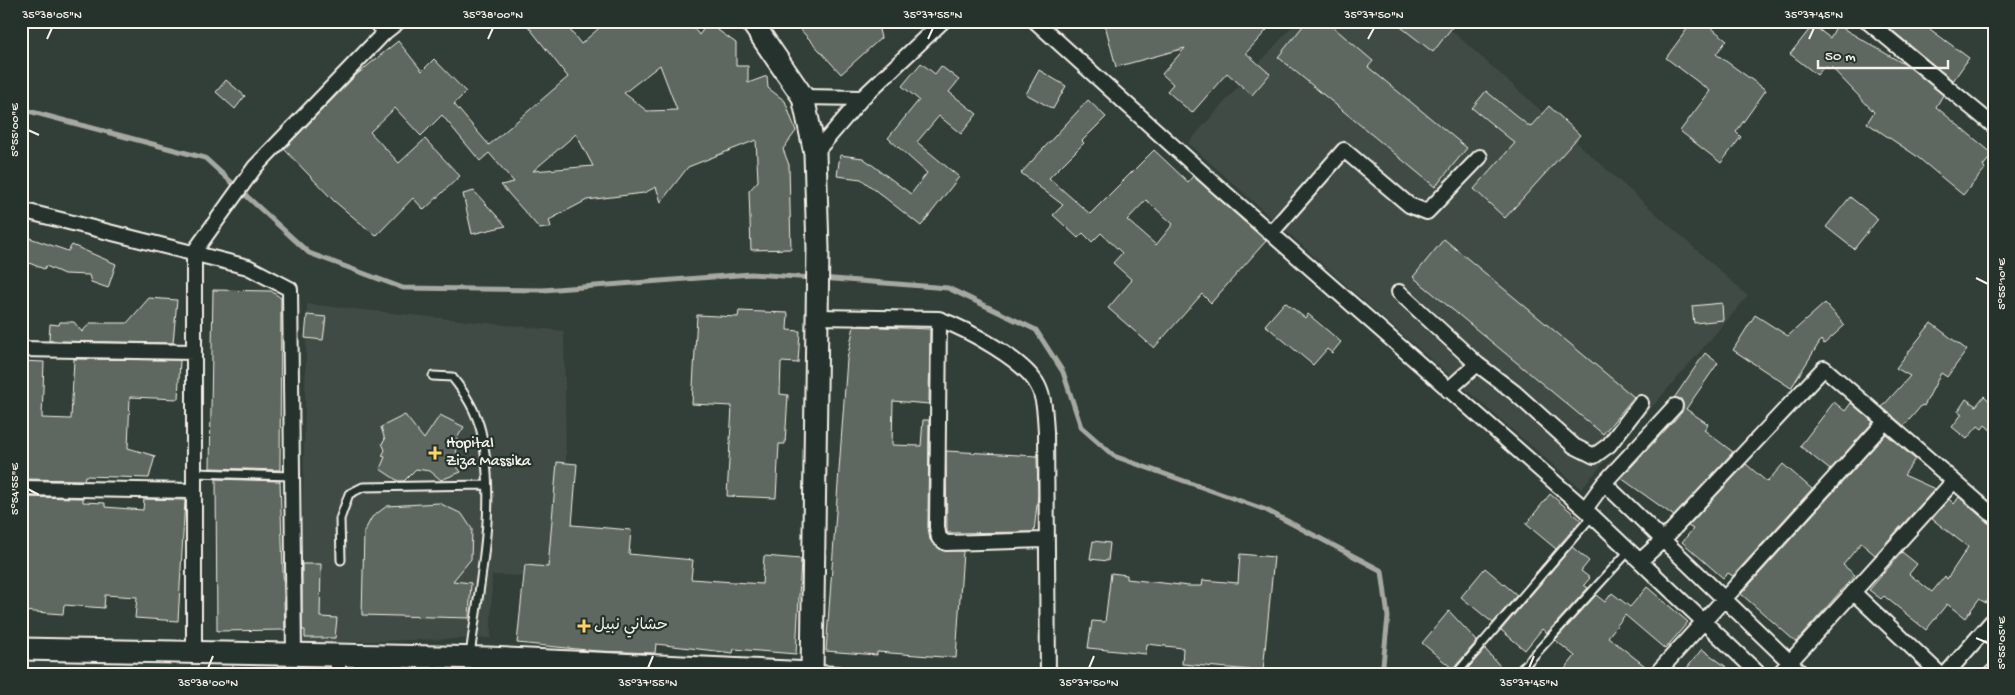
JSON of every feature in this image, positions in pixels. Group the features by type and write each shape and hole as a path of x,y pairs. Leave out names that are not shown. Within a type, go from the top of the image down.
{"main road":[{"path":"21,649 294,655 338,665 482,663 812,673 818,288 815,153 803,96 751,21"}],"street":[{"path":"375,21 385,32"},
{"path":"194,652 194,252 255,166 385,32 399,21"},
{"path":"815,153 862,98 943,21"},
{"path":"1035,21 1271,233 1588,512 1759,674"},
{"path":"1867,21 1994,126"},
{"path":"803,96 862,98"},
{"path":"1271,233 1344,150 1409,204 1427,212 1480,157"},
{"path":"21,210 248,267 290,289 294,655"},
{"path":"1399,292 1477,364 1514,392 1574,446 1594,456 1609,445 1641,403"},
{"path":"817,317 939,319 964,328 1023,367 1038,386 1044,405 1046,432 1048,674"},
{"path":"939,319 937,527 939,538 946,543 1046,540"},
{"path":"21,349 194,352"},
{"path":"1448,390 1477,364"},
{"path":"1640,561 1663,540 1824,368 1994,516"},
{"path":"1588,512 1604,483 1675,406"},
{"path":"1656,674 1886,421"},
{"path":"1779,674 1954,481"},
{"path":"1604,483 1802,674"},
{"path":"21,488 194,491"},
{"path":"1853,592 1940,674"},
{"path":"1946,674 1989,635 1994,619"},
{"path":"1991,674 1994,671"},
{"path":"812,673 838,674"}],"lane":[{"path":"433,376 452,377 467,396 481,430 487,518 482,663"},
{"path":"194,473 292,476"},
{"path":"342,560 340,519 349,494 362,487 486,484"},
{"path":"1456,674 1588,512"},
{"path":"1517,674 1629,550"}],"shaded area":[{"path":"1297,21 1441,21 1748,296 1581,489 1367,304 1188,143"},
{"name":"Hopital Ziza Massika","path":"307,304 564,331 568,577 492,575 491,638 300,643"}],"building":[{"path":"524,21 563,21 581,44 607,21 689,21 699,35 708,23 736,43 736,66 748,66 748,83 767,76 768,88 785,101 796,131 783,149 789,165 791,249 751,250 749,191 758,181 756,140 688,167 661,202 656,187 644,193 587,200 549,220 551,227 540,229 501,185 514,182 489,153 480,161 442,115 421,136 395,108 370,132 399,163 425,139 460,176 424,210 413,198 376,236 334,201 284,149 355,76 398,41 422,71 434,59 466,92 454,104 489,145 568,77","holes":["660,65 677,110 647,111 624,93","576,134 593,166 533,171"]},
{"path":"806,21 877,21 881,38 841,74 799,28"},
{"path":"1104,21 1275,21 1246,53 1270,74 1252,95 1227,73 1192,113 1167,91 1173,84 1162,74 1185,48 1116,67"},
{"path":"1307,21 1326,21 1373,61 1368,67 1467,148 1435,187 1278,57"},
{"path":"1393,21 1457,21 1433,52"},
{"path":"1693,21 1702,21 1727,40 1716,54 1766,90 1736,132 1741,137 1721,163 1680,131 1710,91 1666,58"},
{"path":"1881,21 1919,21 1969,58 1953,81"},
{"path":"1813,25 1830,38 1837,25 1909,67 1943,95 1936,107 1993,154 1983,166 1985,169 1963,195 1915,155 1867,123 1874,112 1831,67 1829,69 1825,66 1817,75 1790,54"},
{"path":"921,63 935,74 941,66 959,80 949,92 977,114 961,134 939,116 917,142 959,177 921,226 861,179 837,176 840,155 863,158 911,194 927,173 888,138 919,100 902,86"},
{"path":"1039,70 1066,86 1053,109 1026,94"},
{"path":"226,80 245,96 235,109 216,92"},
{"path":"1486,91 1530,127 1549,106 1580,135 1505,218 1474,189 1515,143 1472,108"},
{"path":"1088,100 1106,117 1082,141 1084,143 1049,178 1090,214 1154,150 1188,182 1193,176 1266,241 1211,303 1202,294 1154,348 1108,308 1132,280 1113,263 1122,253 1101,233 1092,242 1083,233 1078,238 1053,215 1063,205 1021,173","holes":["1146,200 1173,224 1156,245 1127,220"]},
{"path":"474,191 506,226 472,234 463,194"},
{"path":"1850,197 1878,219 1854,249 1826,227"},
{"path":"21,235 68,251 72,245 116,264 108,288 91,282 89,275 64,274 46,266 44,269 29,263 21,252"},
{"path":"1444,239 1634,397 1603,434 1413,277"},
{"path":"213,290 271,291 281,298 280,470 210,468"},
{"path":"149,298 177,300 173,343 49,341 50,324 59,325 60,322 74,322 82,332 90,323 127,323"},
{"path":"1285,302 1305,318 1308,314 1341,342 1332,353 1327,349 1313,365 1265,325"},
{"path":"1722,303 1723,320 1694,323 1692,306"},
{"path":"1825,303 1845,325 1824,344 1821,340 1791,388 1733,350 1755,315 1788,336"},
{"path":"739,311 788,313 787,330 800,331 798,363 781,362 780,394 788,395 785,444 779,444 776,498 727,496 732,406 692,404 697,315 738,317"},
{"path":"307,315 326,317 323,340 305,338"},
{"path":"1931,323 1967,350 1947,377 1941,373 1924,406 1922,405 1904,426 1882,407 1910,376 1896,368"},
{"path":"854,326 930,329 929,404 893,401 892,445 921,446 923,420 929,420 928,527 930,540 941,550 963,551 956,658 877,652 877,655 826,651 847,359"},
{"path":"1705,353 1718,363 1686,409 1708,424 1704,430 1733,452 1674,516 1621,478 1682,412 1683,403 1681,399 1674,398"},
{"path":"74,359 180,360 178,399 130,397 128,448 155,456 149,478 85,476 84,480 21,479 21,361 44,362 42,418 71,419"},
{"path":"1984,396 1994,405 1994,433 1985,425 1982,429 1978,426 1967,439 1952,427 1962,414 1958,411 1966,399 1976,406"},
{"path":"1834,402 1845,411 1851,403 1873,422 1830,470 1800,446"},
{"path":"405,415 424,439 440,415 464,427 457,438 459,447 456,451 459,456 455,464 461,472 441,480 430,471 416,469 404,481 398,481 380,469 385,457 382,456 385,450 382,443 385,440 381,427"},
{"path":"1886,434 1915,459 1904,475 1935,489 1875,555 1861,543 1843,565 1855,575 1796,642 1741,594"},
{"path":"946,451 1037,456 1038,495 1034,532 947,533"},
{"path":"557,462 577,464 572,525 631,530 629,554 693,560 691,579 762,584 764,556 801,559 796,654 734,649 733,653 656,644 655,653 597,651 517,643 525,565 548,567"},
{"path":"1746,464 1767,482 1783,464 1812,489 1733,576 1728,573 1723,578 1682,542 1693,529 1688,526"},
{"path":"216,479 280,481 285,630 217,631"},
{"path":"1550,494 1581,520 1533,576 1556,549 1526,524"},
{"path":"21,497 83,498 83,502 105,503 105,507 143,510 144,499 185,500 178,621 135,618 137,597 105,595 104,608 64,605 63,614 21,611"},
{"path":"1959,497 1988,523 1994,525 1994,591 1986,603 1979,599 1965,618 1947,604 1926,630 1884,596 1881,599 1869,590 1902,552 1917,564 1909,574 1932,592 1945,576 1947,579 1968,547 1932,519 1949,499 1954,504"},
{"path":"439,503 462,514 472,529 471,559 453,581 471,583 469,618 362,615 364,532 372,517 387,506"},
{"path":"1093,541 1110,543 1108,561 1090,559"},
{"path":"1572,547 1589,561 1581,571 1590,578 1584,585 1588,588 1547,633 1542,629 1525,650 1501,630"},
{"path":"1240,554 1274,557 1263,671 1182,664 1183,648 1147,644 1146,654 1088,648 1092,621 1105,622 1111,573 1127,575 1127,579 1189,586 1202,586 1203,580 1238,583"},
{"path":"302,564 321,564 320,617 337,618 335,638 305,638 305,630 302,630"},
{"path":"1485,568 1517,595 1493,623 1461,597"},
{"path":"1647,587 1688,622 1665,649 1625,615 1608,637 1649,669 1647,674 1561,674 1575,656 1555,640 1596,595 1605,602 1612,593 1630,607"},
{"path":"1449,611 1477,641 1453,669 1422,643"},
{"path":"1485,649 1507,674 1463,674"},
{"path":"1702,649 1736,674 1695,674 1687,668"}],"waterway":[{"path":"21,109 205,158 309,253 403,288 543,290 751,274 813,278"},
{"path":"821,278 948,288 1036,330 1063,372 1081,427 1114,456 1266,510 1382,571 1388,617 1382,674"}],"place":[{"name":"Hopital Ziza Massika","path":"435,453"},
{"name":"حشاني نبيل","path":"584,626"}]}
